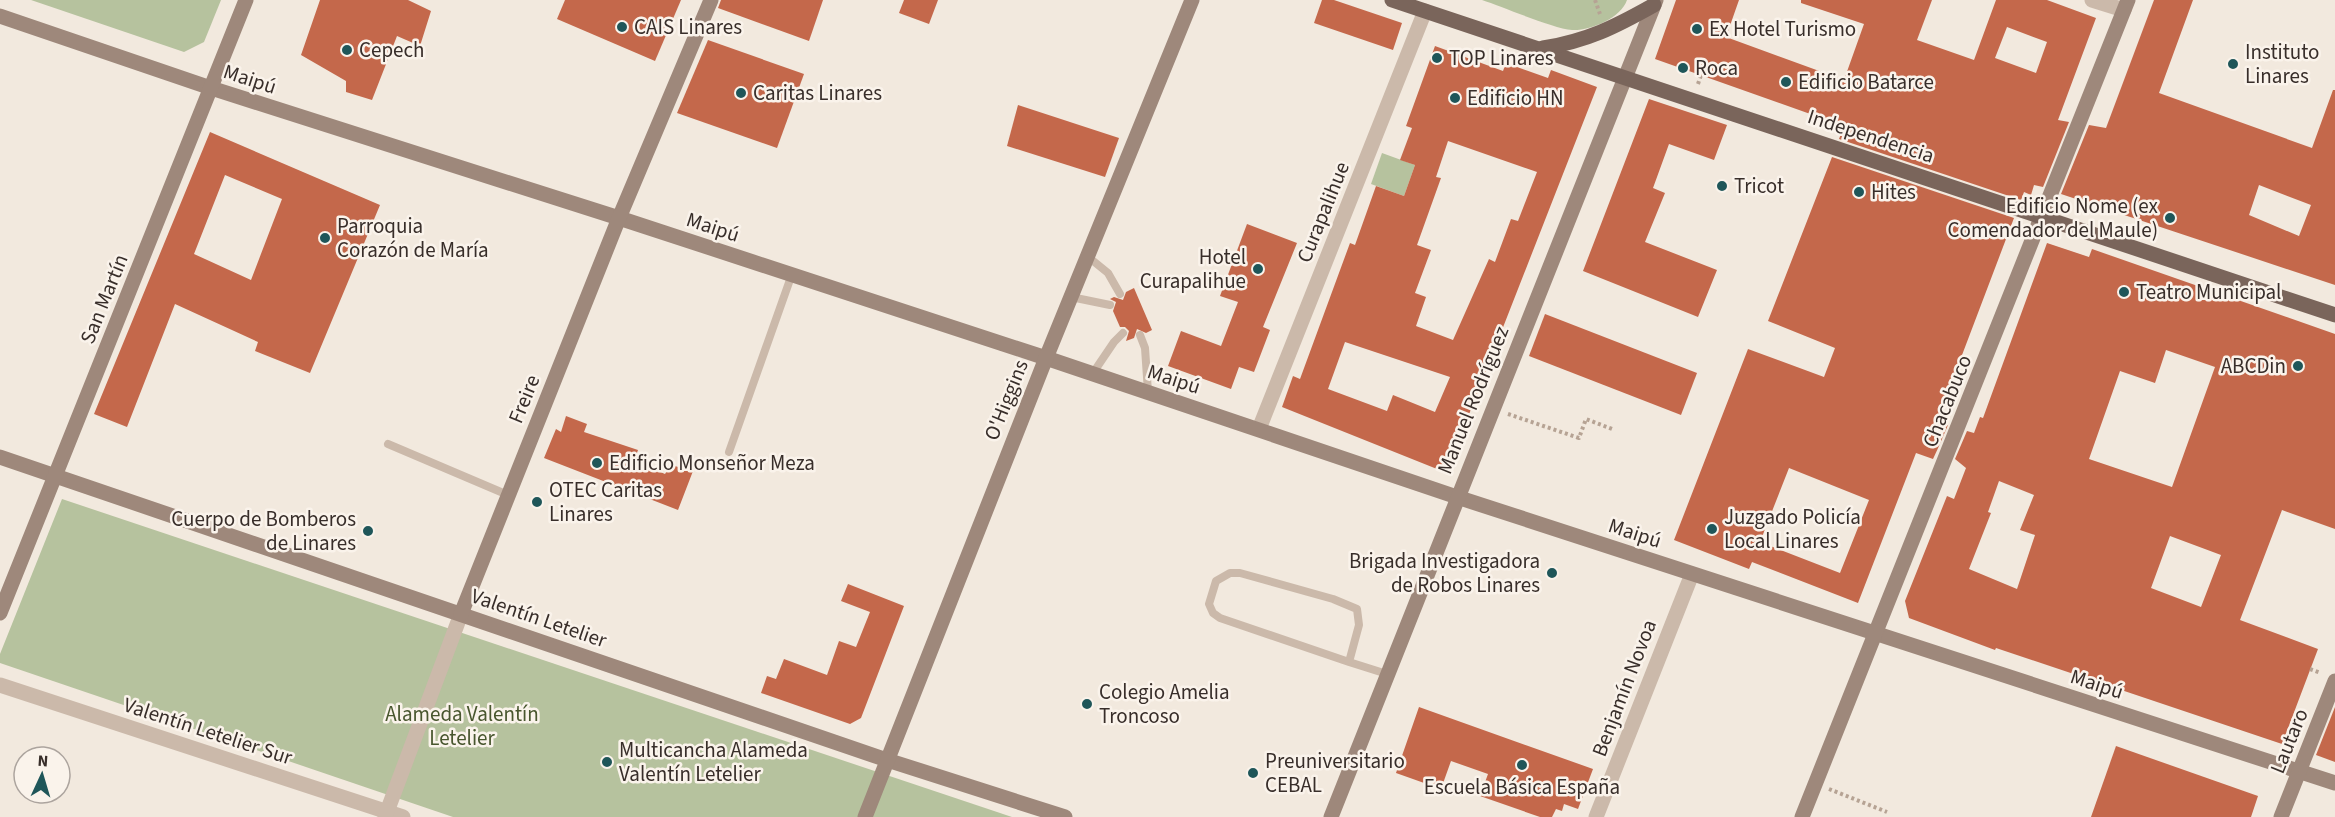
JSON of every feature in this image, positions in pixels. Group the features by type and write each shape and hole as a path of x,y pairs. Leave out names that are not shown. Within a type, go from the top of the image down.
{"main road":[{"name":"San Martín","path":"0,613 246,0"},
{"name":"Freire","path":"461,614 619,218 711,0"},
{"name":"O'Higgins","path":"865,817 1046,358 1192,0"},
{"name":"Independencia","path":"1392,0 2335,315"},
{"path":"1540,48 1574,43 1607,32 1655,2"},
{"name":"Manuel Rodríguez","path":"1331,817 1655,2"},
{"name":"Chacabuco","path":"1802,817 2126,5"},
{"name":"Maipú","path":"0,16 211,88 792,274 1093,373 1457,497 2335,783"},
{"name":"Valentín Letelier","path":"0,457 887,760 1065,817"},
{"name":"Lautaro","path":"2281,817 2335,681"}],"street":[{"path":"2092,0 2126,5"},
{"name":"Curapalihue","path":"1259,429 1425,11"},
{"name":"Benjamín Novoa","path":"1596,817 1692,574"},
{"name":"Freire","path":"386,814 461,614"},
{"name":"Valentín Letelier Sur","path":"0,685 386,814 403,817"}],"lane":[{"path":"1087,256 1108,273 1120,294"},
{"path":"729,452 792,274"},
{"path":"1071,297 1110,305"},
{"path":"1093,373 1123,333"},
{"path":"1140,335 1145,348 1148,392"},
{"path":"388,444 508,495"},
{"path":"1349,662 1359,625 1358,609 1333,599 1240,573 1230,573 1216,581 1209,604 1213,613 1220,618 1349,662 1387,674"}],"path":[{"path":"1588,0 1596,1"},
{"path":"1491,410 1579,438 1586,419 1612,429"},
{"path":"1815,784 1887,812"}],"green space":[{"path":"31,0 221,0 204,42 184,52"},
{"path":"1482,0 1627,0 1612,18 1596,26 1572,30"},
{"path":"1382,153 1415,165 1404,196 1371,184"},
{"name":"Alameda Valentín Letelier","path":"62,499 1012,817 453,817 0,663 0,654"}],"building":[{"name":"Cepech","path":"320,0 408,0 431,11 420,46 397,36 372,100 346,92 346,81 301,55"},
{"name":"CAIS Linares","path":"565,0 681,0 655,61 557,19"},
{"path":"721,0 823,0 809,41 718,8"},
{"path":"904,0 938,0 929,24 899,13"},
{"path":"1322,0 1334,0 1402,23 1393,50 1314,23"},
{"path":"1676,0 1739,0 1726,37 1844,80 1864,24 1801,3 1801,0 1932,0 1917,40 1974,60 1996,0 2047,0 2096,18 2058,120 2069,122 2043,187 2034,185 2031,195 2024,192 2021,200 1839,139 1844,126 1655,59","holes":["2007,27 2047,42 2036,73 1995,58"]},
{"path":"2154,0 2193,0 2159,93 2312,148 2333,90 2335,90 2335,285 2061,194 2089,125 2106,128","holes":["2259,185 2311,205 2299,236 2249,215"]},
{"name":"Caritas Linares","path":"708,40 804,74 777,148 677,113"},
{"path":"1435,46 1503,71 1506,63 1548,78 1551,70 1597,87 1450,463 1437,469 1282,407 1293,376 1300,379 1350,243 1355,245 1376,186 1404,196 1415,165 1400,160 1412,128 1406,126","holes":["1448,141 1537,172 1518,221 1511,219 1495,262 1489,259 1453,340 1416,326 1426,297 1415,293 1431,250 1417,245 1441,178 1436,177","1345,342 1450,377 1435,412 1393,395 1387,411 1328,389"]},
{"path":"1649,99 1727,125 1714,160 1669,144 1653,188 1665,193 1645,242 1717,270 1698,317 1583,271"},
{"path":"1018,105 1119,138 1105,177 1007,146"},
{"path":"210,132 380,205 310,373 255,351 258,342 175,304 127,427 94,414","holes":["225,175 282,199 251,280 194,254"]},
{"path":"1832,157 2014,218 1937,421 1948,425 1933,459 1916,453 1858,603 1752,562 1749,569 1674,540 1748,349 1824,377 1835,348 1768,321","holes":["1789,468 1869,500 1840,573 1760,542"]},
{"path":"1247,224 1297,243 1263,327 1270,330 1254,372 1239,367 1231,389 1168,366 1181,331 1221,346 1238,302 1220,296"},
{"path":"2047,243 2089,257 2092,249 2335,334 2335,529 2282,510 2240,620 2318,649 2282,744 1996,648 1995,650 1909,618 1905,601 1947,496 1954,499 1966,468 1955,459 1967,431 1974,433 1980,417 1983,418","holes":["2166,350 2215,367 2172,487 2089,459 2120,371 2155,383","1999,481 2034,495 2020,530 2035,535 2017,589 1969,569 1991,513 1988,512","2170,536 2221,555 2201,607 2151,588"]},
{"path":"1134,288 1152,330 1146,333 1137,329 1134,338 1126,341 1129,331 1125,327 1120,327 1113,311 1116,302 1110,299 1114,297 1123,300 1126,292"},
{"path":"1545,314 1697,373 1681,415 1529,356"},
{"name":"Edificio Monseñor Meza","path":"566,416 587,424 584,432 638,450 634,461 665,474 671,465 693,471 678,510 544,458 556,429 561,432"},
{"path":"848,584 904,606 861,718 850,724 761,693 767,676 776,679 784,659 827,675 839,641 856,647 870,612 841,601"},
{"name":"Escuela Básica España","path":"1419,707 1593,769 1578,809 1564,804 1562,811 1556,809 1552,817 1540,817 1480,796 1488,774 1451,761 1441,789 1396,773"},
{"path":"2335,707 2335,762 2316,755"},
{"path":"2116,746 2258,796 2251,817 2091,817"}],"place":[{"name":"CAIS Linares","path":"622,27"},
{"name":"Ex Hotel Turismo","path":"1697,29"},
{"name":"Cepech","path":"347,50"},
{"name":"TOP Linares","path":"1437,58"},
{"name":"Instituto Linares","path":"2233,64"},
{"name":"Roca","path":"1683,68"},
{"name":"Edificio Batarce","path":"1786,82"},
{"name":"Caritas Linares","path":"741,93"},
{"name":"Edificio HN","path":"1455,98"},
{"name":"Tricot","path":"1722,186"},
{"name":"Hites","path":"1859,192"},
{"name":"Edificio Nome (ex Comendador del Maule)","path":"2170,218"},
{"name":"Parroquia Corazón de María","path":"325,238"},
{"name":"Hotel Curapalihue","path":"1258,269"},
{"name":"Teatro Municipal","path":"2124,292"},
{"name":"ABCDin","path":"2298,366"},
{"name":"Edificio Monseñor Meza","path":"597,463"},
{"name":"OTEC Caritas Linares","path":"537,502"},
{"name":"Juzgado Policía Local Linares","path":"1712,529"},
{"name":"Cuerpo de Bomberos de Linares","path":"368,531"},
{"name":"Brigada Investigadora de Robos Linares","path":"1552,573"},
{"name":"Colegio Amelia Troncoso","path":"1087,704"},
{"name":"Multicancha Alameda Valentín Letelier","path":"607,762"},
{"name":"Escuela Básica España","path":"1522,765"},
{"name":"Preuniversitario CEBAL","path":"1253,773"}]}
